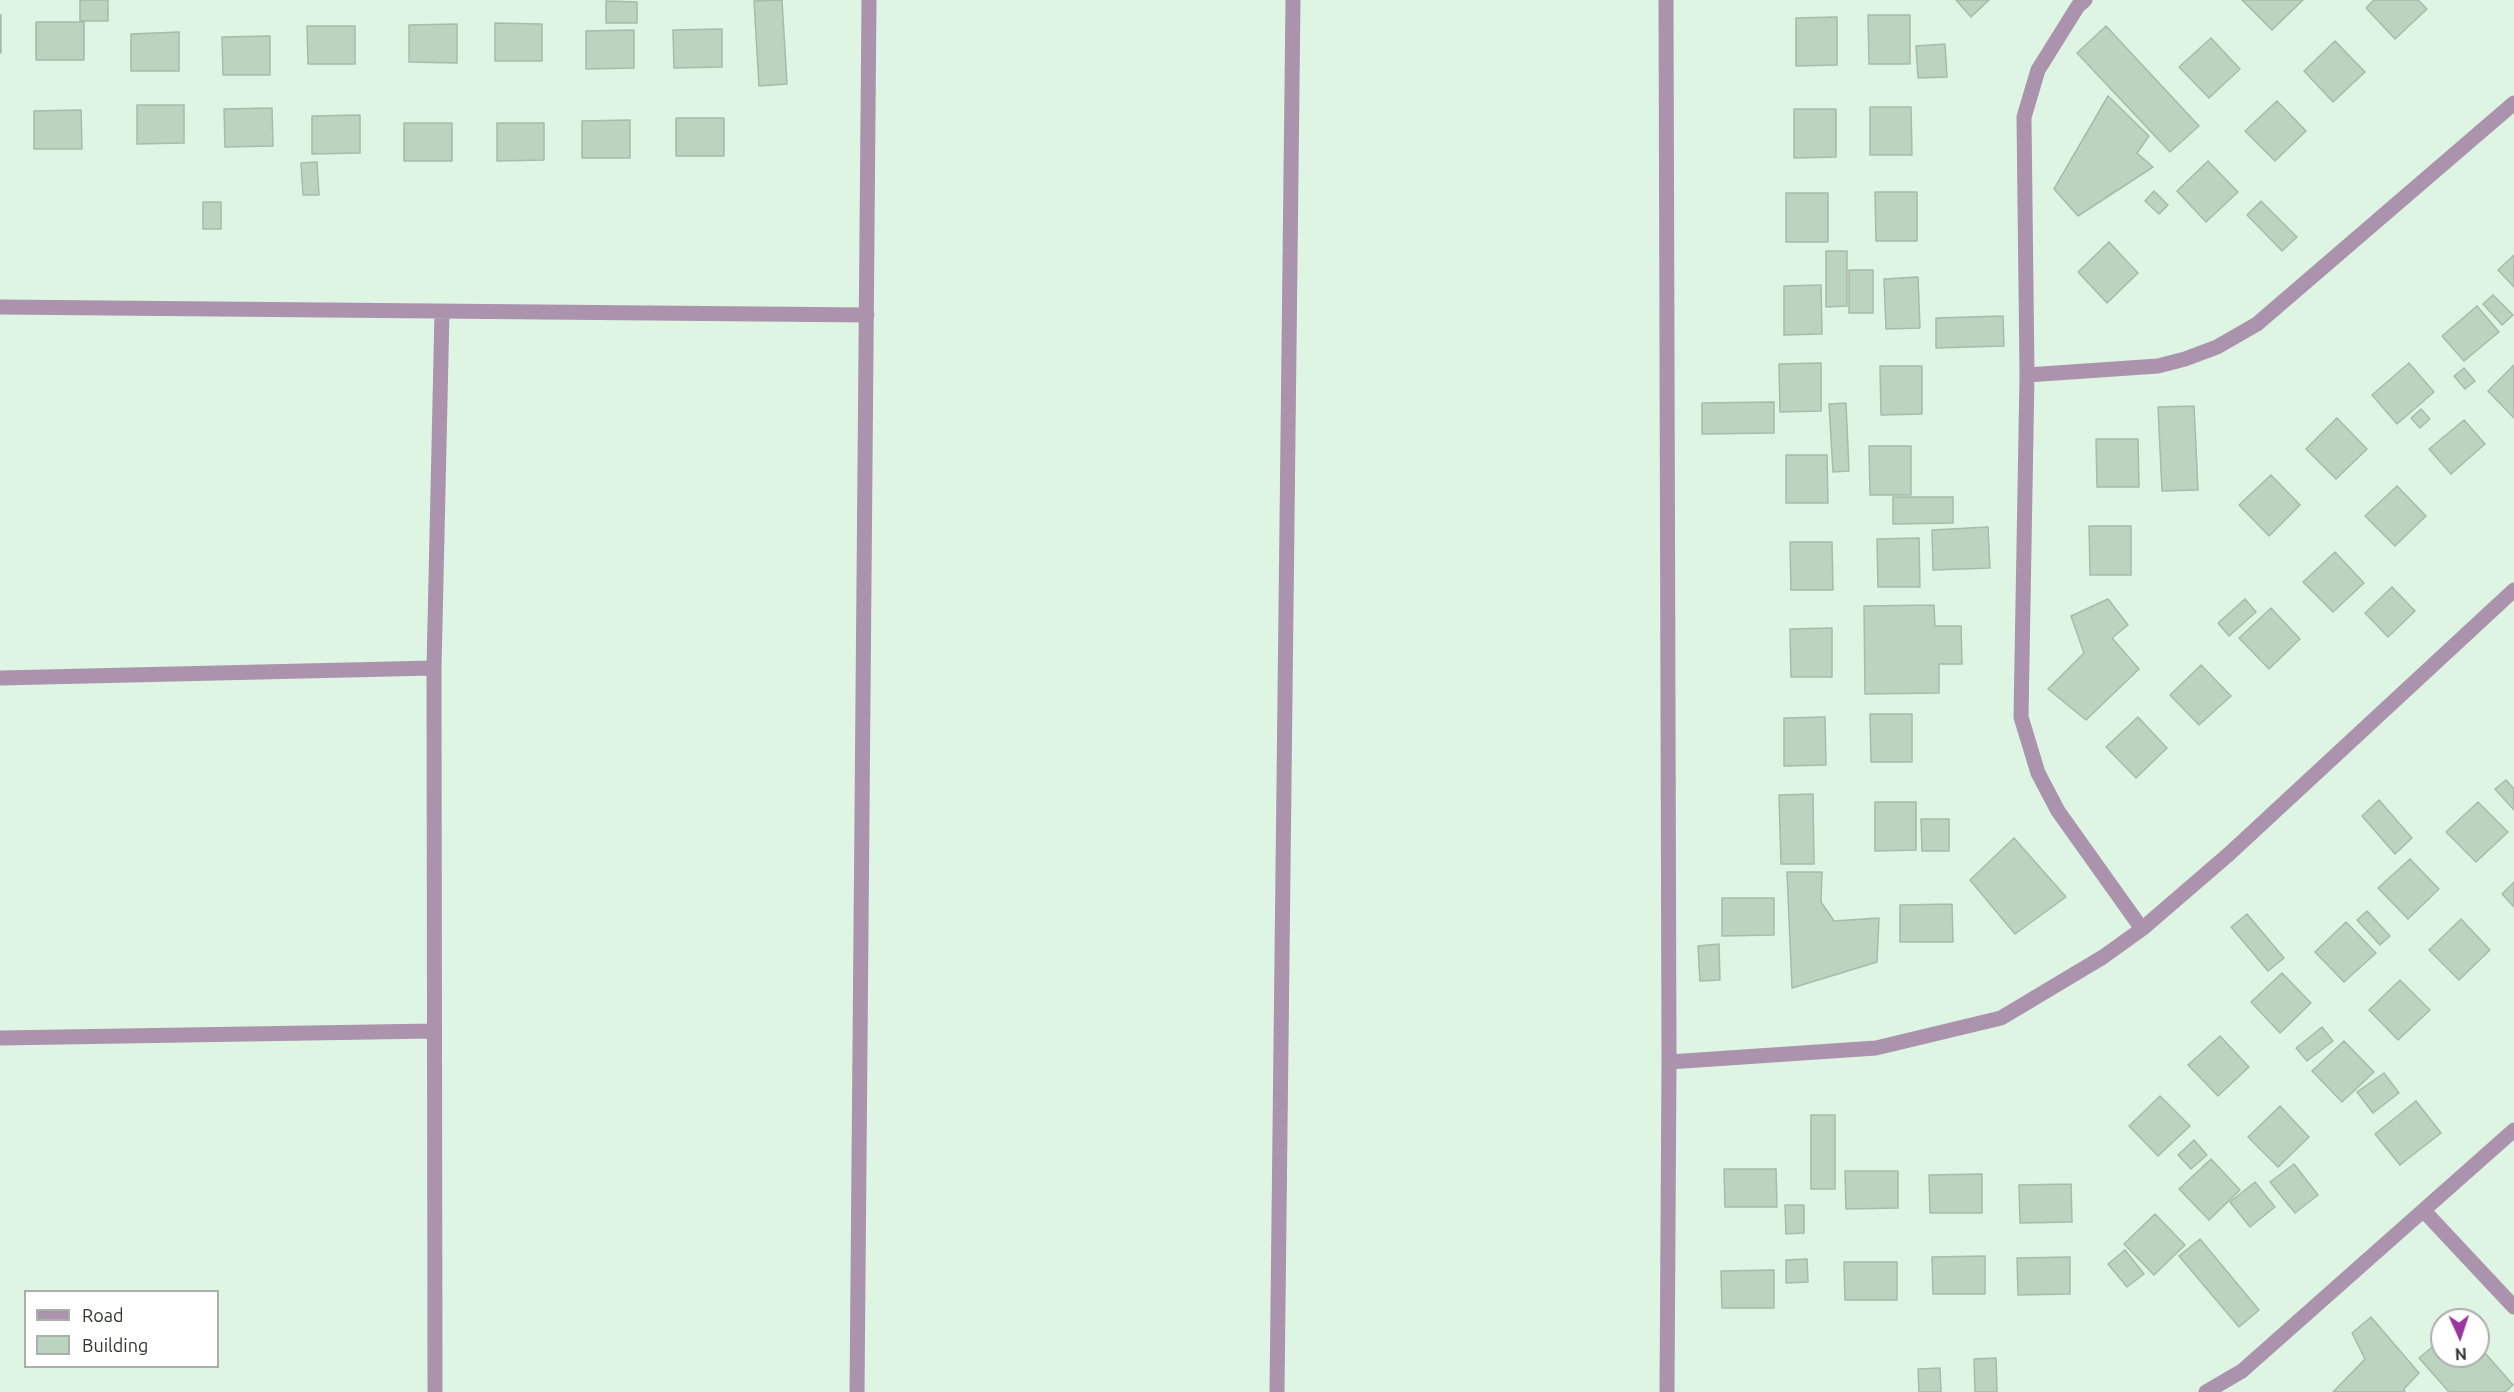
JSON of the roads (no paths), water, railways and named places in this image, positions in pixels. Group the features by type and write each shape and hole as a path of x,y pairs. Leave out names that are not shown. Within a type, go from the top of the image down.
{"street":[{"path":"857,1392 868,0"},
{"path":"1276,1392 1293,0"},
{"path":"1666,0 1669,1062 1667,1392"},
{"path":"2085,0 2078,6 2038,70 2024,117 2027,375 2020,717 2038,773 2058,811 2142,929"},
{"path":"2027,375 2158,366 2217,347 2257,324 2514,103"},
{"path":"0,307 867,315"},
{"path":"435,1392 434,668 442,312"},
{"path":"1669,1062 1876,1048 2001,1018 2103,957 2142,929 2229,854 2514,590"},
{"path":"0,678 434,668"},
{"path":"0,1038 433,1031"},
{"path":"2206,1392 2242,1371 2514,1130"},
{"path":"2424,1211 2514,1307"}]}
